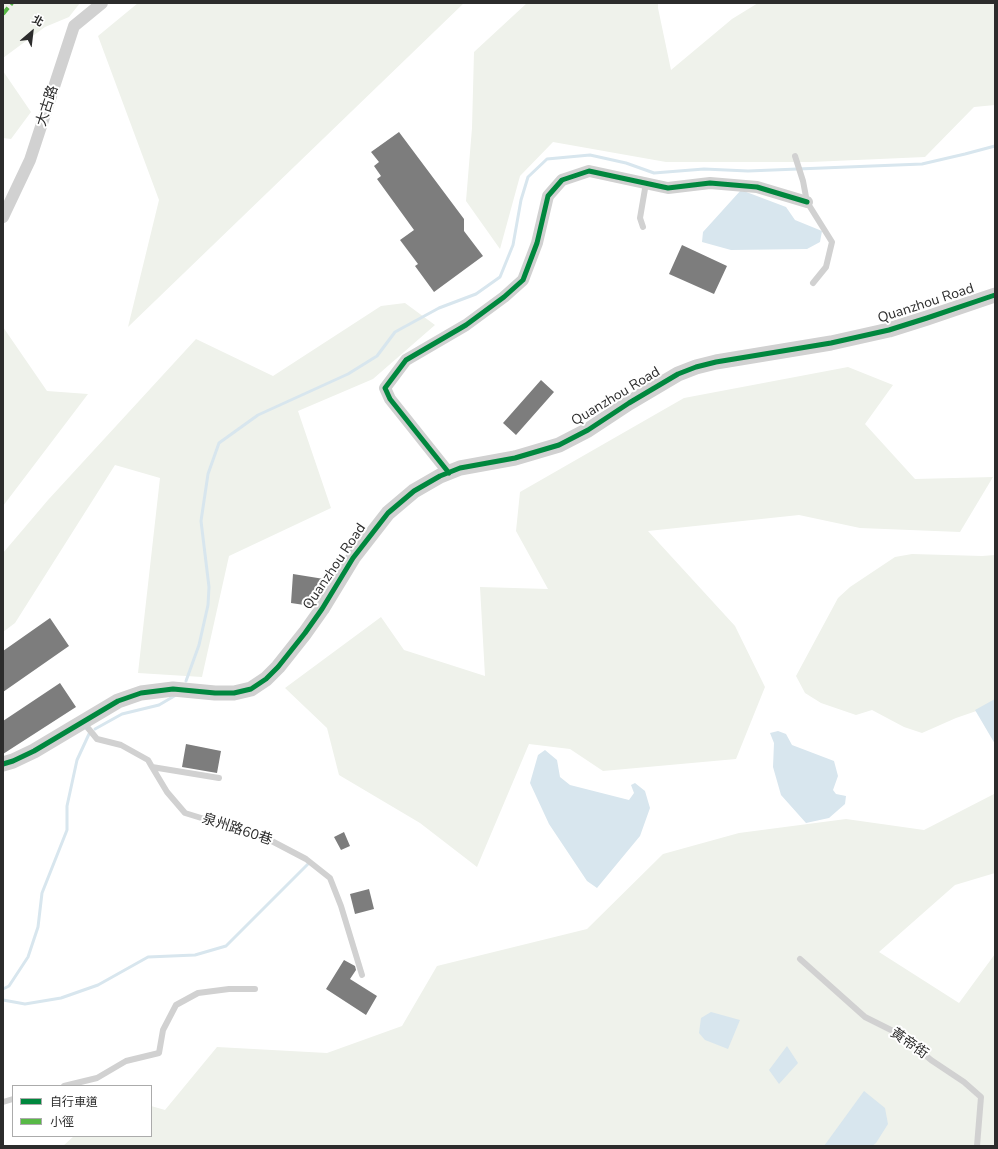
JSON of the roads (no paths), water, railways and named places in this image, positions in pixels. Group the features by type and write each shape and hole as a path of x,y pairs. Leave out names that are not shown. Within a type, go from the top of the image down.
{"street":[{"name":"大古路","path":"3,217 30,160 74,26 102,3"},
{"path":"449,473 390,399 385,388 406,360 466,325 504,297 523,280 537,243 548,196 562,180 590,171 668,188 710,183 757,187 807,202"},
{"name":"Quanzhou Road","path":"3,764 34,751 118,701 141,693 173,689 215,693 234,693 251,689 256,686 266,679 278,667 305,633 352,558 388,513 414,491 427,483 467,467 515,458 559,444 588,430 629,403 678,374 696,367 716,362 831,343 889,330 995,295"}],"lane":[{"path":"796,159 802,175 807,202 832,242 826,267 813,283"},
{"path":"643,227 640,218 646,183"},
{"name":"泉州路60巷","path":"83,722 97,739 121,745 148,760 167,792 185,813 266,838 306,859 330,878 341,906 362,975"},
{"path":"152,767 218,778"},
{"name":"黃帝街","path":"800,959 865,1017 903,1036 931,1060 964,1082 981,1097 978,1146"},
{"path":"68,1085 96,1078 126,1061 159,1054 163,1030 176,1005 198,993 229,989 255,989"}],"waterway":[{"path":"186,681 199,645 208,605 209,587 201,521 208,474 219,443 258,415 348,374 377,356 395,332 439,308 476,294 500,277 513,245 521,200 528,177 547,159 590,155 626,163 654,173 704,169 748,171 922,164 995,146"},
{"path":"95,729 122,714 159,705 176,695"},
{"path":"3,989 9,986 28,957 38,927 42,893 67,830 67,806 77,760 89,734"},
{"path":"3,1000 25,1004 61,998 98,985 148,957 195,955 226,946 308,864"}]}
